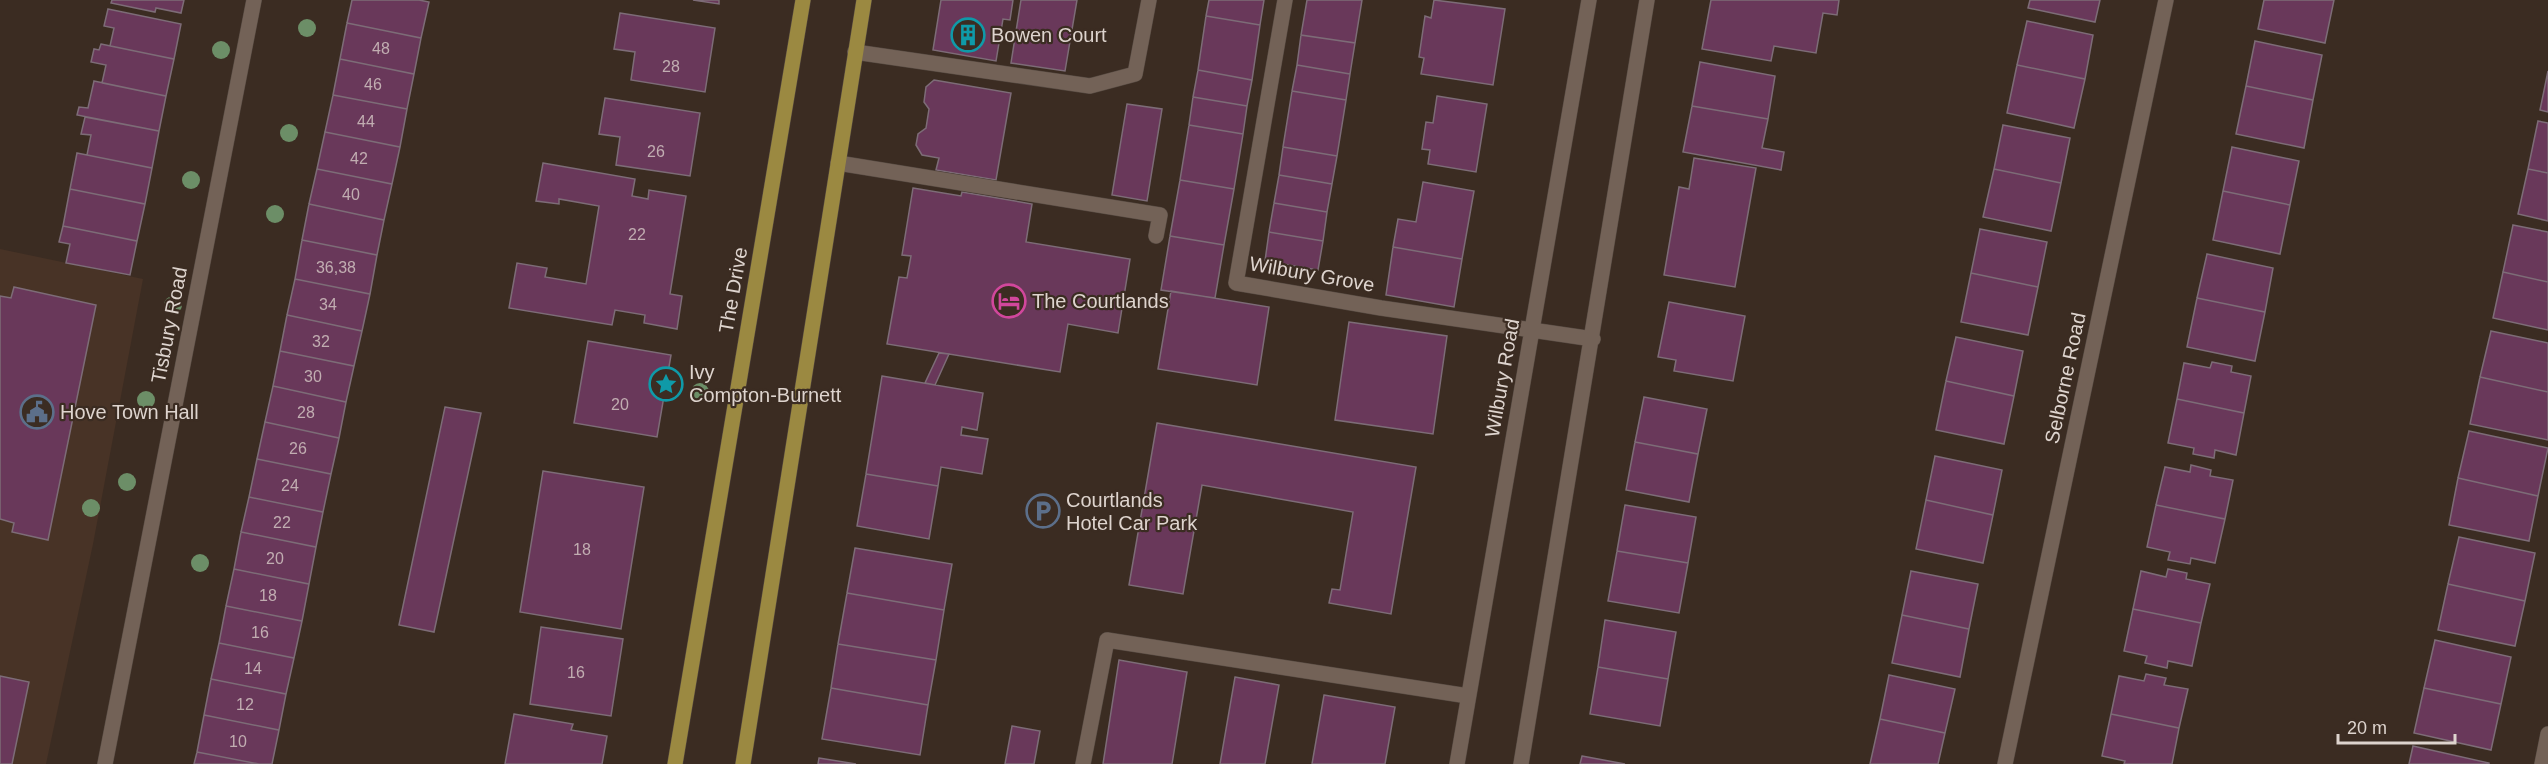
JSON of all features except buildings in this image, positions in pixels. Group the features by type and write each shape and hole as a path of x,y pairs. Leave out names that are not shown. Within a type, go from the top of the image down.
{"main road":[{"name":"The Drive","path":"675,764 803,0"},
{"path":"743,764 864,0"}],"street":[{"name":"Tisbury Road","path":"105,764 254,0"},
{"path":"855,52 1090,86 1135,74 1149,0"},
{"name":"Wilbury Grove","path":"1285,0 1236,282 1382,308 1593,339"},
{"name":"Wilbury Road","path":"1457,764 1588,0"},
{"path":"1521,764 1593,339 1647,0"},
{"name":"Selborne Road","path":"2005,764 2166,0"},
{"path":"838,163 1160,215 1156,236"},
{"path":"1083,764 1107,640 1468,696"},
{"path":"2542,764 2548,734"}],"shaded area":[{"path":"0,249 143,279 93,544 46,764 0,764"}],"place":[{"name":"Bowen Court","path":"968,35"},
{"name":"The Courtlands","path":"1009,301"},
{"name":"Ivy Compton-Burnett","path":"666,384"},
{"name":"Hove Town Hall","path":"37,412"},
{"name":"Courtlands Hotel Car Park","path":"1043,511"}]}
